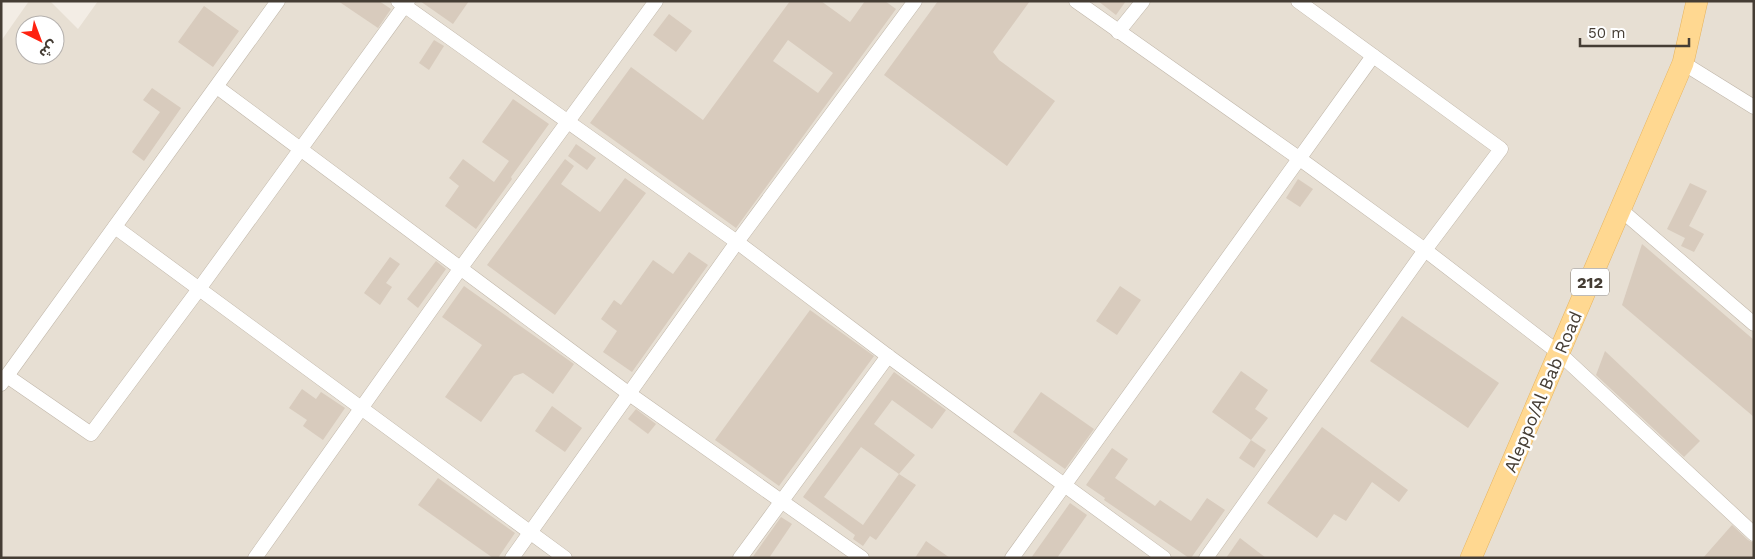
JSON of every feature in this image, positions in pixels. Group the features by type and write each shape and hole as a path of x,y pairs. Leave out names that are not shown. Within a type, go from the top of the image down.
{"main road":[{"name":"Aleppo/Al Bab Road","path":"1471,558 1683,63 1697,1"}],"street":[{"path":"278,1 4,380 91,434 199,289 403,3 568,123 737,242 888,356 1164,558"},
{"path":"255,558 460,269 656,1"},
{"path":"512,558 737,242 915,1"},
{"path":"1076,1 1425,250 1559,353 1754,534"},
{"path":"1118,32 1143,1"},
{"path":"1206,558 1425,250 1501,149 1298,1"},
{"path":"1012,558 1373,56"},
{"path":"1683,63 1754,107"},
{"path":"217,87 628,393 862,558"},
{"path":"1621,210 1754,324"},
{"path":"115,227 565,558"},
{"path":"740,558 888,356"}],"shaded area":[{"path":"29,1 50,1 64,15 19,15"},
{"path":"98,1 1754,1 1754,558 1,558 1,41 15,21 15,65 65,65 65,16 78,29"}],"building":[{"path":"338,1 379,1 391,9 378,28"},
{"path":"420,1 469,1 453,24"},
{"path":"790,1 821,1 850,22 865,1 885,1 896,9 736,228 590,123 631,67 703,120","holes":["788,40 833,73 818,93 773,61"]},
{"path":"938,1 1030,1 993,52 999,60 1055,101 1007,166 884,75"},
{"path":"1098,1 1126,1 1116,15"},
{"path":"204,6 239,31 213,67 178,42"},
{"path":"669,14 692,31 676,52 653,35"},
{"path":"434,40 444,46 429,70 419,63"},
{"path":"152,88 181,108 144,161 132,152 160,112 143,100"},
{"path":"513,99 549,124 476,229 445,206 459,186 449,178 463,159 494,182 509,161 482,142"},
{"path":"576,144 596,158 587,170 568,156"},
{"path":"565,159 574,166 561,184 600,212 625,178 646,193 555,315 487,265"},
{"path":"1298,179 1313,189 1300,207 1286,198"},
{"path":"1690,183 1707,191 1689,226 1704,234 1694,252 1681,246 1685,238 1667,229"},
{"path":"1642,244 1754,340 1754,417 1622,305"},
{"path":"689,252 708,265 632,372 603,352 617,331 601,319 614,300 621,305 653,260 673,274"},
{"path":"390,257 400,264 386,283 392,287 380,305 364,293"},
{"path":"436,261 446,269 418,308 407,299"},
{"path":"464,286 574,364 553,394 523,373 514,376 481,422 445,397 482,345 442,317"},
{"path":"1120,286 1141,300 1117,335 1096,321"},
{"path":"810,310 874,356 779,486 715,440"},
{"path":"1402,316 1499,383 1468,428 1370,361"},
{"path":"1605,351 1700,441 1684,457 1596,375"},
{"path":"1241,371 1268,390 1255,409 1268,418 1251,440 1212,412"},
{"path":"894,372 946,410 932,429 892,400 874,424 915,455 899,474 916,485 876,540 870,536 863,546 853,539 855,535 803,497","holes":["861,447 899,474 863,525 824,497"]},
{"path":"302,389 316,399 321,392 345,408 323,440 303,426 307,420 289,408"},
{"path":"1041,392 1094,429 1065,469 1013,432"},
{"path":"552,406 582,428 565,452 535,431"},
{"path":"636,409 656,424 648,434 628,419"},
{"path":"1322,427 1408,490 1399,502 1372,482 1346,521 1334,514 1317,538 1267,503"},
{"path":"1251,440 1266,450 1254,468 1239,458"},
{"path":"1112,448 1128,459 1115,478 1155,506 1160,500 1191,521 1207,498 1225,510 1191,558 1104,500 1105,498 1086,485"},
{"path":"438,478 515,533 498,558 493,558 418,505"},
{"path":"1070,503 1087,515 1057,558 1031,558"},
{"path":"781,517 792,524 769,558 752,558"},
{"path":"1732,525 1754,543 1754,558 1703,558"},
{"path":"1240,538 1266,558 1226,558"},
{"path":"926,541 950,558 915,558"}]}
